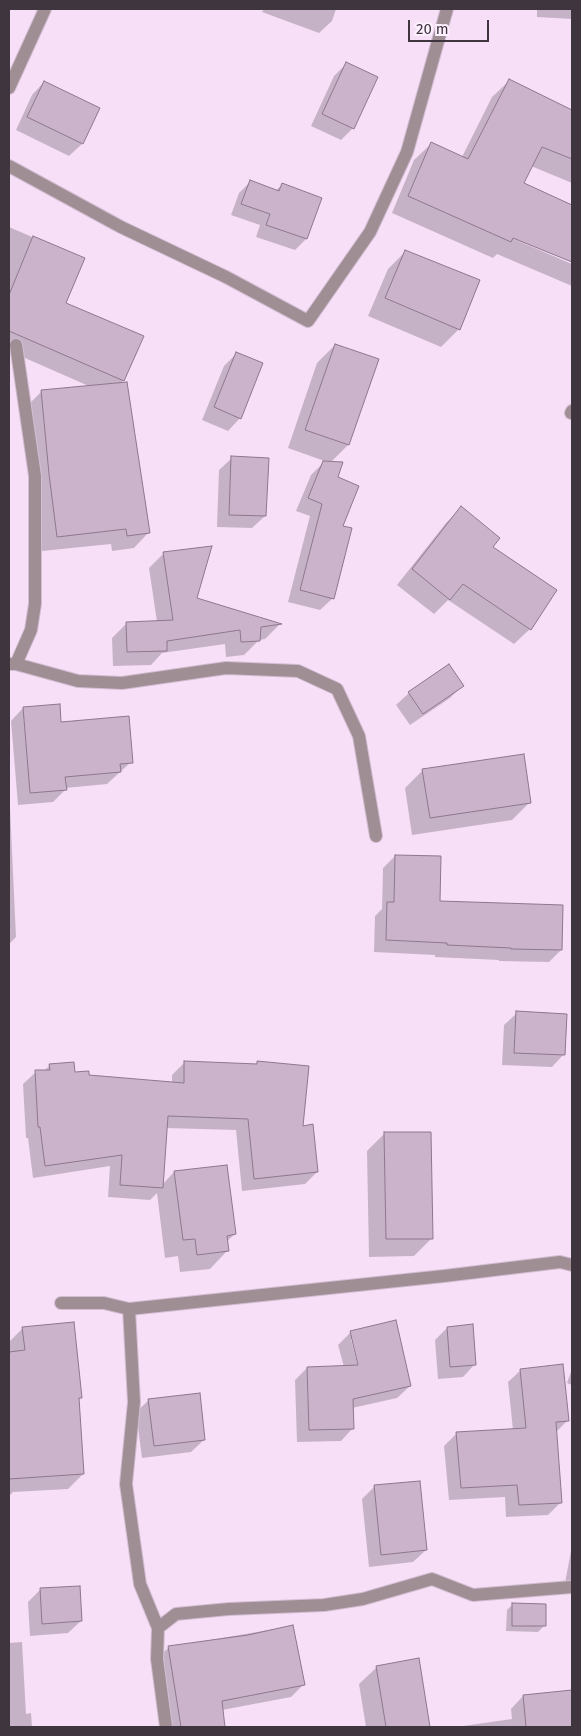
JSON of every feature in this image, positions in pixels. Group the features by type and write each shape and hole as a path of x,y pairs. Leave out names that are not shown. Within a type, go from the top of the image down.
{"street":[{"path":"9,88 45,9"},
{"path":"9,166 121,227 226,277 308,321 370,232 407,152 447,9"},
{"path":"16,345 35,476 35,594 31,630 12,664 78,681 122,683 226,668 298,671 337,689 359,736 376,836"},
{"path":"61,1303 104,1303 129,1309 560,1262 572,1265"},
{"path":"129,1309 134,1402 126,1484 140,1584 158,1628 158,1659 166,1727"},
{"path":"158,1628 176,1614 324,1605 363,1599 432,1579 473,1595 572,1587"}],"building":[{"path":"346,62 378,77 354,129 322,114"},
{"path":"509,79 572,110 572,159 542,147 524,183 572,205 572,262 513,238 511,242 408,196 431,142 468,159"},
{"path":"44,81 100,108 83,144 27,117"},
{"path":"250,180 279,191 282,183 322,198 307,239 266,225 270,214 241,204"},
{"path":"33,236 85,258 66,303 144,336 124,381 9,331 9,295"},
{"path":"405,250 480,280 460,330 385,298"},
{"path":"335,344 379,359 349,445 305,430"},
{"path":"236,352 263,363 241,419 214,407"},
{"path":"127,382 150,533 127,536 126,529 57,537 41,390"},
{"path":"231,456 269,458 266,516 229,515"},
{"path":"323,461 343,462 338,477 359,486 343,526 352,528 334,599 300,590 322,504 308,498"},
{"path":"461,506 500,538 493,547 557,590 531,630 463,584 450,600 412,569"},
{"path":"212,546 197,598 282,624 261,627 260,641 241,642 240,630 167,641 167,651 127,652 126,622 173,620 163,552"},
{"path":"449,664 464,686 423,714 408,692"},
{"path":"60,704 61,722 129,716 133,763 120,764 121,772 65,777 67,790 30,793 23,707"},
{"path":"524,754 531,803 430,818 422,769"},
{"path":"395,855 441,856 440,901 563,905 562,950 511,949 386,940 387,902 394,902"},
{"path":"516,1011 567,1014 565,1055 514,1053"},
{"path":"184,1061 257,1064 257,1061 309,1066 303,1126 313,1124 318,1172 254,1179 248,1119 168,1116 163,1188 120,1185 122,1155 45,1166 40,1127 38,1127 35,1070 50,1070 49,1064 74,1062 75,1072 89,1071 89,1075 184,1083"},
{"path":"384,1132 431,1132 433,1239 386,1239"},
{"path":"227,1165 236,1234 227,1236 229,1251 197,1255 195,1239 183,1240 174,1171"},
{"path":"396,1320 411,1386 353,1399 354,1429 309,1430 307,1367 358,1365 350,1331"},
{"path":"74,1322 82,1398 79,1398 84,1474 9,1479 9,1352 25,1350 22,1327"},
{"path":"473,1324 476,1365 450,1367 447,1327"},
{"path":"563,1364 569,1421 556,1422 562,1503 519,1505 517,1485 461,1488 456,1432 526,1428 520,1369"},
{"path":"200,1393 205,1440 154,1446 148,1399"},
{"path":"420,1481 427,1550 381,1555 374,1485"},
{"path":"80,1586 82,1621 42,1624 40,1588"},
{"path":"512,1603 546,1604 546,1626 512,1626"},
{"path":"293,1625 305,1685 222,1701 225,1727 181,1727 168,1646 248,1635"},
{"path":"419,1658 430,1727 386,1727 376,1666"},
{"path":"572,1690 572,1727 526,1727 523,1695"}]}
